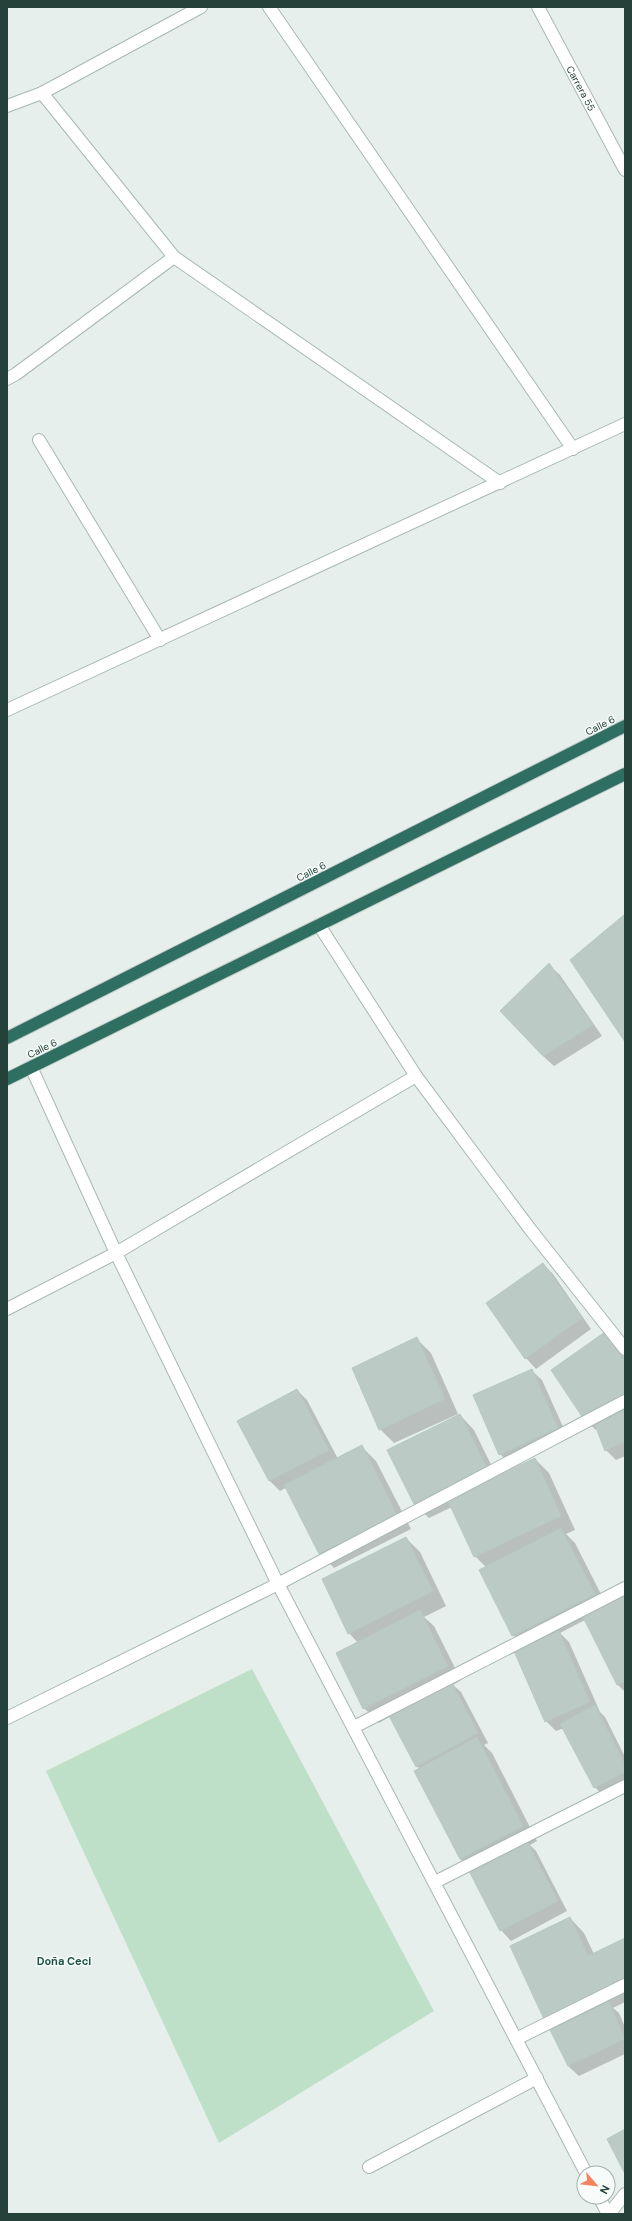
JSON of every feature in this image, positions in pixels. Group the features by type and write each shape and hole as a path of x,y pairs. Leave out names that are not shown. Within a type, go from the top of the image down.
{"highway":[{"name":"Calle 6","path":"7,1038 625,726"},
{"name":"Calle 6","path":"7,1079 625,774"}],"street":[{"path":"7,106 42,93 201,7"},
{"path":"269,7 573,449"},
{"name":"Carrera 55","path":"538,7 625,170"},
{"path":"42,93 174,257 500,483"},
{"path":"7,379 16,374 174,257"},
{"path":"7,710 625,424"},
{"path":"39,440 160,640"},
{"path":"319,925 416,1076 530,1229 625,1349"},
{"path":"31,1067 116,1253 278,1584 582,2165"},
{"path":"7,1309 116,1253 416,1076"},
{"path":"7,1718 278,1584 625,1401"},
{"path":"354,1727 625,1588"},
{"path":"434,1882 625,1786"},
{"path":"516,2039 625,1985"},
{"path":"369,2167 537,2078"},
{"path":"603,2205 608,2214 625,2194"}],"green space":[{"path":"252,1669 434,2011 219,2143 46,1771"}],"building":[{"path":"625,914 625,1042 570,960"},
{"path":"549,963 593,1025 543,1056 500,1011"},
{"path":"543,1263 582,1318 525,1359 486,1303"},
{"path":"605,1332 625,1361 625,1393 585,1421 551,1370"},
{"path":"417,1337 445,1399 379,1430 352,1368"},
{"path":"532,1369 558,1428 499,1455 473,1395"},
{"path":"297,1389 329,1450 269,1481 237,1421"},
{"path":"625,1410 625,1441 605,1451 595,1425"},
{"path":"460,1414 487,1468 414,1504 387,1450"},
{"path":"362,1445 397,1515 319,1554 284,1485"},
{"path":"535,1458 561,1516 474,1557 447,1499"},
{"path":"561,1528 595,1594 512,1636 479,1570"},
{"path":"406,1537 433,1591 348,1634 322,1579"},
{"path":"625,1591 625,1681 617,1685 581,1613"},
{"path":"420,1610 448,1666 363,1709 336,1653"},
{"path":"559,1631 590,1702 545,1722 514,1651"},
{"path":"451,1681 478,1733 416,1767 388,1714"},
{"path":"595,1705 625,1765 625,1772 594,1788 560,1724"},
{"path":"477,1737 523,1826 460,1859 414,1771"},
{"path":"526,1839 558,1901 500,1931 468,1869"},
{"path":"570,1917 588,1956 625,1938 625,1981 544,2019 510,1946"},
{"path":"609,2002 625,2039 568,2066 550,2030"},
{"path":"625,2129 625,2174 607,2139"}],"district":[{"name":"Doña Ceci","path":"64,1961"}]}
